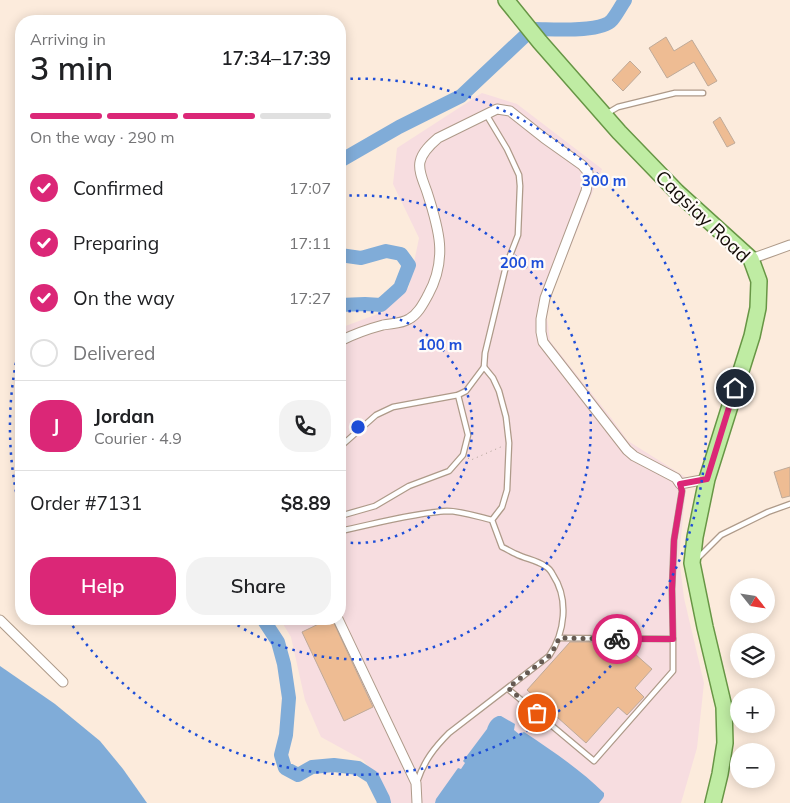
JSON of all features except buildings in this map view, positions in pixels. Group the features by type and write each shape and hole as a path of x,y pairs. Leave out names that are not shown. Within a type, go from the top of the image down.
{"main road":[{"name":"Cagsiay Road","path":"506,0 604,115 677,192 751,259 759,281 758,308 752,336 707,479 694,536 692,563 724,707 725,743 713,803"}],"street":[{"path":"346,338 361,331 386,324 401,323 410,319 420,309 439,270 439,233 422,177 420,163 424,153 438,138 486,114 497,109 510,111 582,165 588,172 586,191 545,298 541,318 543,342 627,450 634,456 676,478 680,484 707,479"},
{"path":"751,259 790,245"},
{"path":"0,620 63,682"},
{"path":"341,625 416,783 417,803"}],"lane":[{"path":"604,115 618,107 675,93 703,93"},
{"path":"346,442 376,414 393,407 458,395 466,391 484,367 485,353 506,266 518,235 520,186 519,175 508,150 486,114"},
{"path":"484,367 493,378 499,391 506,417 509,443 507,490 502,507 492,520"},
{"path":"346,514 375,506 409,486 449,471 463,455 468,435 458,395"},
{"path":"508,688 594,761 672,671 674,540 682,491 680,484"},
{"path":"692,563 721,535 768,512 790,504"},
{"path":"346,529 447,511 492,520"},
{"path":"416,783 426,760 435,747 474,712 549,656 559,638 562,626 563,605 558,583 548,567 502,547 492,520"},
{"path":"559,638 673,639"}],"path":[{"path":"463,455 470,460 509,443"}],"shaded area":[{"path":"482,93 517,104 602,169 553,290 547,317 550,341 628,441 687,478 679,557 684,598 704,683 697,748 681,803 391,803 387,791 363,760 321,737 305,700 291,637 284,625 346,625 346,326 383,312 409,287 419,238 393,184 397,148"}],"water":[{"path":"0,666 55,704 100,741 147,803 0,803"},
{"path":"498,716 515,724 514,730 519,734 524,732 586,776 604,793 599,803 435,803 458,768 461,769 465,763 463,761 491,721"}],"waterway":[{"path":"535,29 587,29 598,27 612,20 625,0"},
{"path":"346,158 399,127 461,96 527,34"},
{"path":"346,256 361,258 386,251 401,254 409,265 400,288 381,305 346,305"},
{"path":"267,625 278,642 284,664 289,698 286,735 281,755 285,768 298,775 312,767 334,765 358,768 372,777 384,803"}],"way so far":[{"path":"537,713 508,688 549,656 559,638 617,639"}],"route":[{"path":"617,639 673,639 672,589 674,540 682,491 680,484 707,479 735,388"}]}
